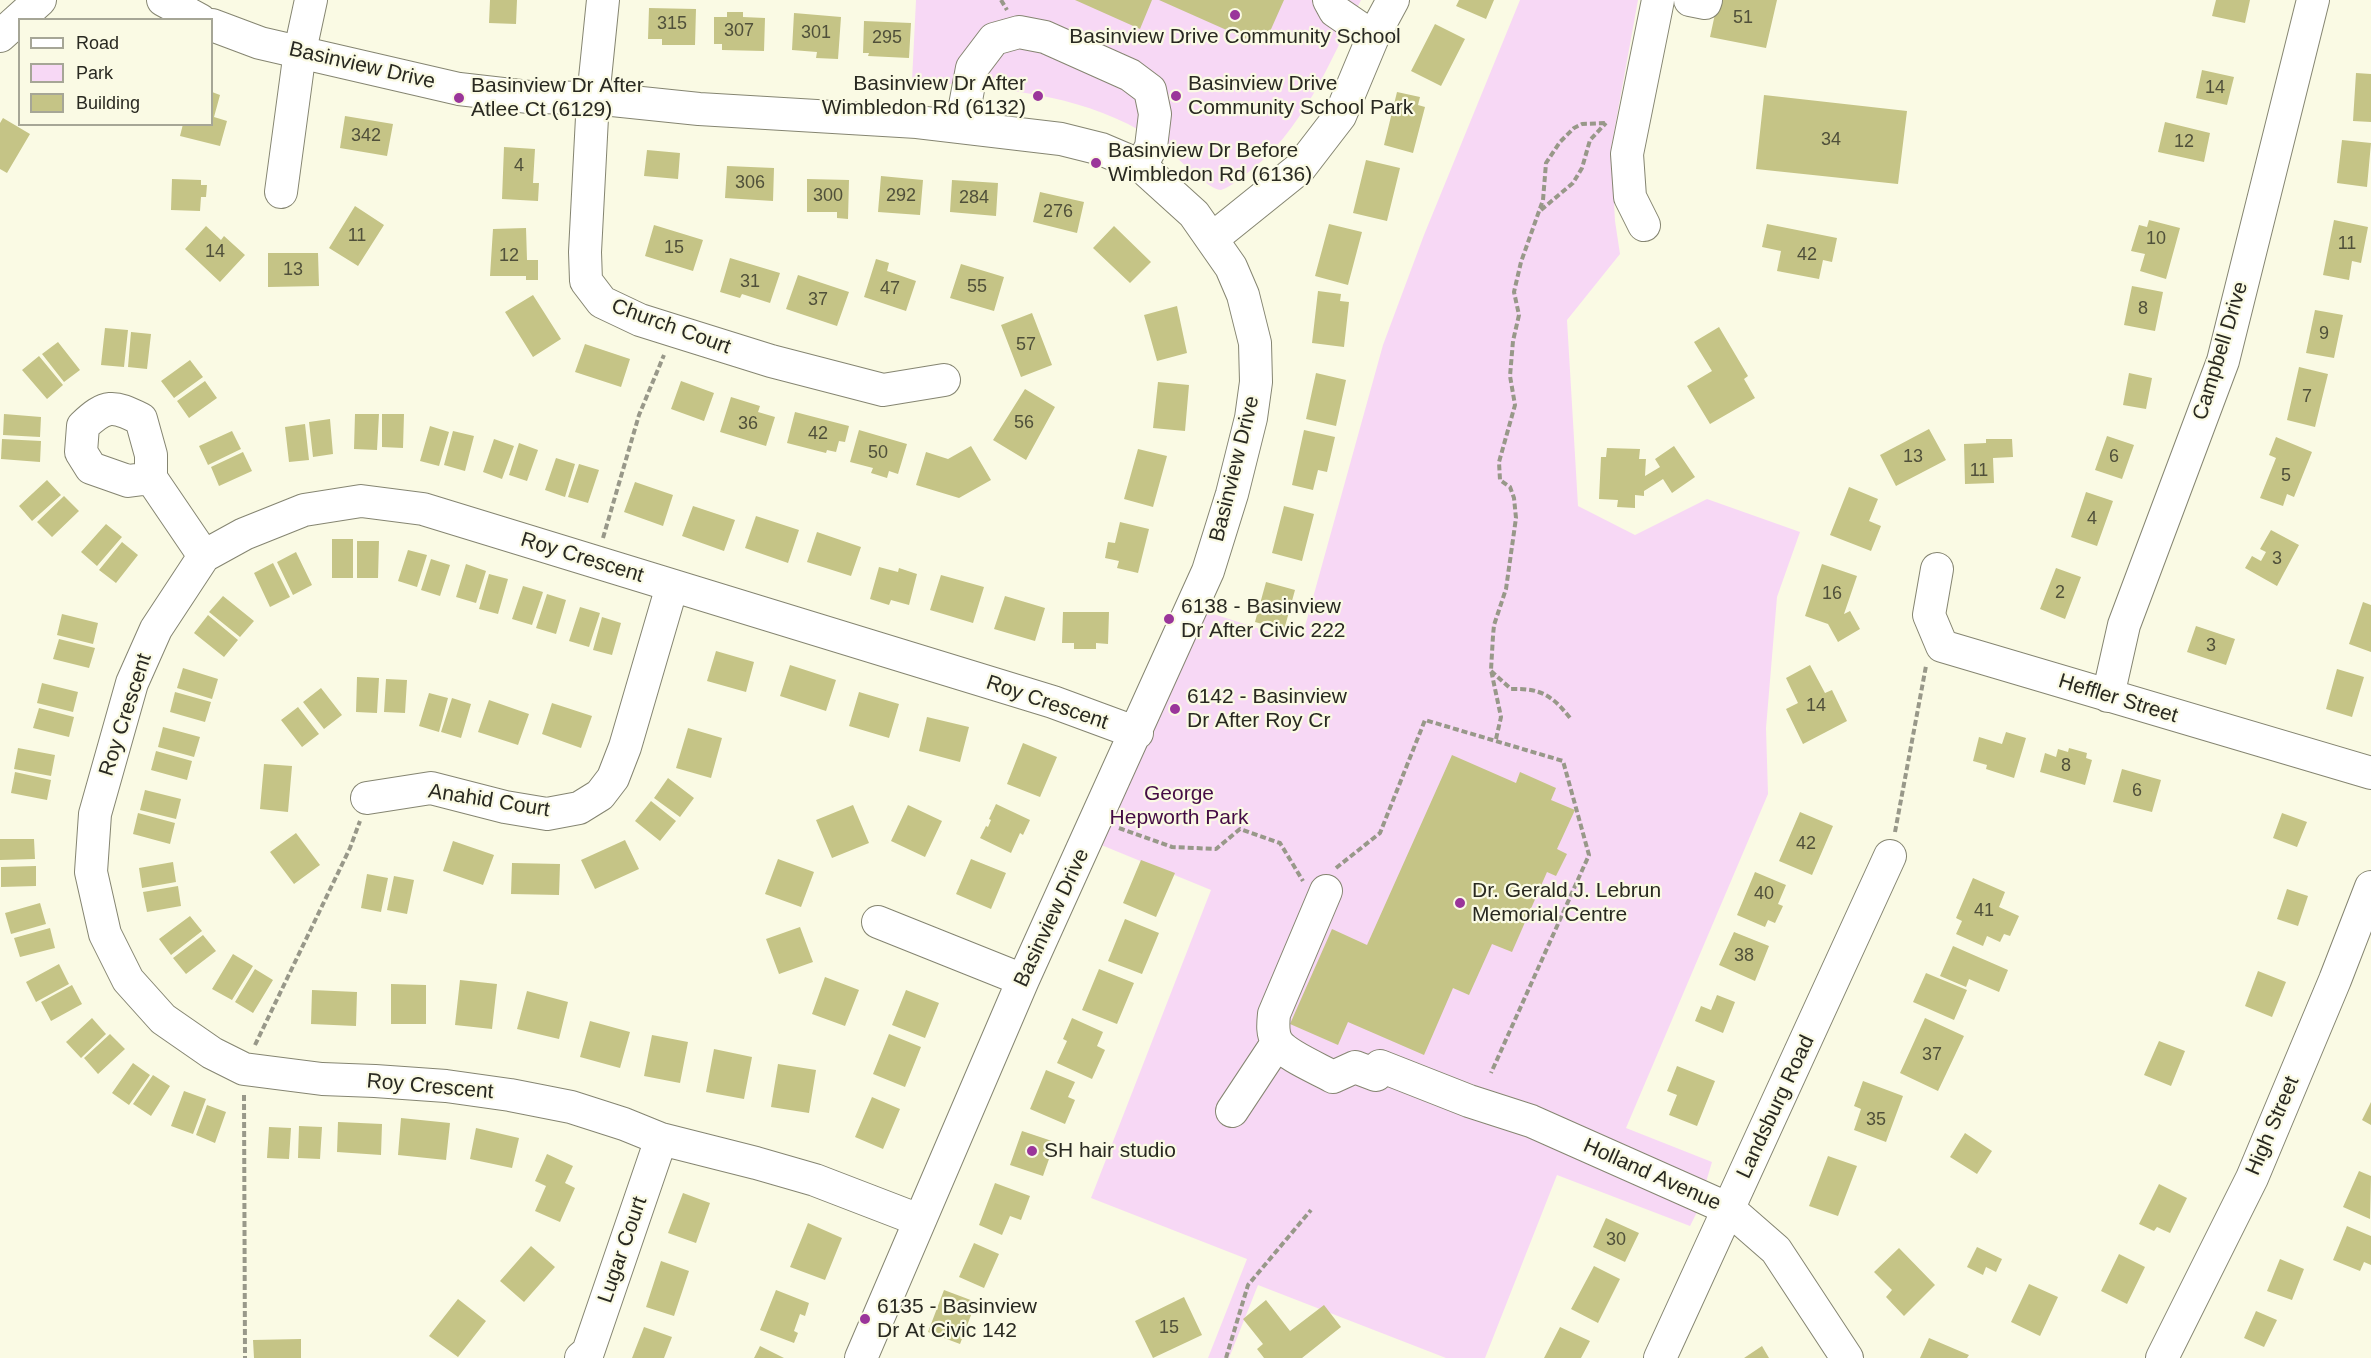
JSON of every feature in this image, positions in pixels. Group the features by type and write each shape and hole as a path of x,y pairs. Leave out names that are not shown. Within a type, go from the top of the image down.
{"street":[{"path":"20,18 40,0"},
{"path":"164,0 196,18"},
{"path":"281,192 300,51 310,0"},
{"name":"Church Court","path":"603,0 593,98 585,252 586,281 602,302 640,320 675,331 771,361 883,390 944,380"},
{"path":"1329,0 1335,10 1373,37"},
{"path":"1213,238 1300,168 1340,116 1373,37 1393,0"},
{"path":"1644,225 1630,197 1627,154 1658,0"},
{"path":"1690,0 1706,3 1706,0"},
{"name":"Campbell Drive","path":"2108,696 2124,626 2223,361 2313,0"},
{"path":"0,36 18,20"},
{"name":"Basinview Drive","path":"213,25 260,43 390,75 459,89 529,97 593,98 699,109 960,127 1060,139 1101,149 1141,166 1194,214 1213,238 1231,267 1243,295 1255,343 1256,382 1251,418 1209,571 1137,734 1023,980 861,1358"},
{"path":"960,127 972,68 994,39 1019,32 1045,37 1131,75 1150,90 1155,114 1151,147 1141,166"},
{"path":"151,478 204,556"},
{"name":"Roy Crescent","path":"919,1220 815,1180 661,1139 571,1107 446,1086 375,1080 322,1079 244,1068 212,1053 163,1019 129,980 105,934 91,872 95,814 132,682 156,629 204,556 244,534 304,510 361,501 423,509 1053,702 1137,734"},
{"path":"1934,627 1929,615 1937,569"},
{"name":"Anahid Court","path":"367,798 431,788 505,807 547,814 579,808 600,795 613,778 625,747 672,586"},
{"name":"Heffler Street","path":"1934,627 1942,646 2371,773"},
{"name":"Landsburg Road","path":"1660,1358 1890,856"},
{"name":"High Street","path":"2162,1358 2252,1178 2335,980 2371,887"},
{"path":"1232,1111 1277,1043 1272,1031 1274,1014 1327,889"},
{"path":"878,922 1023,980"},
{"name":"Holland Avenue","path":"1277,1043 1286,1051 1333,1077 1355,1067 1378,1070 1531,1121 1729,1209 1776,1250 1847,1358"},
{"name":"Lugar Court","path":"581,1358 588,1352 661,1139"}],"path":[{"path":"1496,739 1500,711 1491,670 1494,625 1506,589 1516,511 1510,487 1500,480 1499,462 1515,405 1510,376 1513,341 1519,315 1514,292 1521,262 1543,200 1546,163 1560,142 1582,124 1606,123 1590,140 1582,168 1573,183 1540,210"},
{"path":"596,562 639,415 675,331"},
{"path":"1890,856 1934,627"},
{"path":"1491,670 1511,689 1524,688 1544,693 1562,707 1570,718"},
{"path":"1097,820 1172,847 1216,849 1240,829 1280,843 1327,889 1380,833 1425,720 1496,739 1563,761 1589,855 1491,1073"},
{"path":"245,1358 244,1068 350,848 367,798"},
{"path":"1226,1358 1248,1285 1311,1210"}],"green space":[{"name":"Basinview Drive Community School Park","path":"916,0 1361,0 1326,72 1299,117 1265,158 1236,182 1221,190 1199,178 1156,140 1103,113 1077,104 1023,92 912,81"},
{"name":"George Hepworth Park","path":"1520,0 1638,0 1611,149 1615,221 1620,254 1567,320 1578,506 1635,535 1707,499 1800,532 1777,597 1766,728 1768,794 1626,1128 1712,1162 1697,1212 1690,1226 1557,1175 1485,1358 1446,1358 1258,1285 1229,1358 1208,1358 1247,1259 1091,1198 1211,890 1094,842 1195,608 1294,640 1304,630 1383,345 1424,235"}],"building":[{"path":"490,0 517,0 516,24 489,23"},
{"name":"Basinview Drive Community School","path":"1075,0 1152,0 1140,29"},
{"name":"Basinview Drive Community School","path":"1159,0 1284,0 1268,36 1254,30 1249,40"},
{"path":"1459,0 1494,0 1486,19 1456,6"},
{"path":"1718,0 1777,0 1766,48 1710,37"},
{"path":"2216,0 2250,0 2245,23 2212,16"},
{"path":"649,8 696,9 695,45 662,45 662,39 648,39"},
{"path":"727,12 743,12 743,17 765,18 764,51 722,50 722,44 714,44 714,17 727,17"},
{"path":"794,13 841,17 838,59 816,58 817,52 792,50"},
{"path":"864,21 911,23 909,58 868,56 869,53 863,53"},
{"path":"1435,24 1465,39 1441,86 1411,71"},
{"path":"2202,70 2234,77 2227,105 2196,98"},
{"path":"2356,73 2371,74 2371,122 2353,121"},
{"path":"213,92 220,95 214,117 227,121 220,146 180,136 182,126 213,126"},
{"path":"1397,92 1420,97 1418,105 1425,107 1413,153 1384,145"},
{"path":"1764,95 1907,111 1898,184 1756,169"},
{"path":"345,116 393,124 387,156 340,148"},
{"path":"3,118 30,134 7,173 0,169 0,123"},
{"path":"2165,122 2210,133 2204,162 2158,152"},
{"path":"2342,140 2371,143 2367,187 2337,183"},
{"path":"504,147 535,149 533,183 539,183 538,201 502,199"},
{"path":"647,150 680,153 678,179 644,176"},
{"path":"1366,160 1400,168 1387,221 1353,213"},
{"path":"727,166 774,168 773,201 725,198"},
{"path":"881,176 923,180 920,215 878,212"},
{"path":"172,179 201,180 201,185 207,185 206,197 201,197 200,211 171,210"},
{"path":"807,179 849,180 848,219 837,218 837,212 807,212"},
{"path":"952,180 998,183 996,216 950,212"},
{"path":"1040,192 1084,202 1077,233 1033,222"},
{"path":"355,206 384,225 358,266 329,248"},
{"path":"2149,220 2180,228 2166,279 2140,271 2145,254 2131,251 2139,225 2147,227"},
{"path":"2334,220 2368,227 2361,263 2352,261 2349,280 2323,275"},
{"path":"1329,224 1362,232 1348,285 1315,276"},
{"path":"1767,224 1837,238 1832,262 1823,260 1819,279 1777,271 1781,251 1762,247"},
{"path":"654,225 703,240 693,271 645,256"},
{"path":"206,226 221,240 224,236 245,255 220,282 185,249"},
{"path":"1114,226 1151,262 1130,283 1093,248"},
{"path":"526,228 527,260 538,260 538,280 526,280 526,276 490,276 493,229"},
{"path":"268,253 318,253 319,286 268,287"},
{"path":"730,258 780,273 770,303 742,294 740,298 720,292"},
{"path":"876,259 889,263 887,271 916,281 906,311 864,297"},
{"path":"961,264 1004,277 994,311 950,298"},
{"path":"798,275 849,292 837,326 786,309"},
{"path":"2132,286 2163,292 2155,331 2124,325"},
{"path":"1318,291 1341,294 1340,301 1349,302 1344,347 1312,343"},
{"path":"533,295 561,339 533,357 505,312"},
{"path":"1177,306 1187,353 1157,361 1144,315"},
{"path":"2315,310 2343,315 2334,358 2306,353"},
{"path":"1032,313 1052,365 1021,377 1001,325"},
{"path":"1719,327 1748,376 1744,379 1755,398 1710,424 1687,386 1712,371 1694,342"},
{"path":"105,328 128,330 124,367 101,365"},
{"path":"131,332 151,334 147,369 128,367"},
{"path":"58,342 80,370 64,382 42,354"},
{"path":"585,344 630,359 621,387 575,372"},
{"path":"39,356 63,385 47,399 22,370"},
{"path":"190,360 203,377 174,398 161,381"},
{"path":"2299,367 2328,374 2315,427 2287,420"},
{"path":"1316,373 1346,380 1336,426 1306,419"},
{"path":"2129,373 2152,378 2146,409 2123,405"},
{"path":"205,381 217,398 189,418 177,401"},
{"path":"681,381 714,393 704,421 671,409"},
{"path":"1158,382 1189,385 1185,431 1153,428"},
{"path":"1025,389 1055,407 1026,460 993,440"},
{"path":"731,397 760,406 758,412 775,417 766,446 720,432"},
{"path":"795,412 849,426 845,442 839,441 836,452 827,450 826,453 787,443"},
{"path":"4,414 41,417 40,437 3,435"},
{"path":"355,414 379,414 377,450 354,449"},
{"path":"382,414 404,414 403,448 382,447"},
{"path":"330,419 333,454 313,457 309,422"},
{"path":"305,424 309,460 289,462 285,427"},
{"path":"430,426 449,432 439,466 420,461"},
{"path":"1929,429 1946,460 1896,486 1880,455"},
{"path":"859,430 907,444 898,474 889,471 887,478 871,473 873,468 850,462"},
{"path":"1304,430 1335,437 1327,472 1318,470 1313,490 1292,485"},
{"path":"232,431 241,449 208,465 199,446"},
{"path":"453,431 474,436 465,471 444,465"},
{"path":"2107,436 2134,445 2122,479 2095,470"},
{"path":"2276,437 2312,452 2294,497 2287,494 2283,506 2260,498 2276,458 2269,455"},
{"path":"2,439 41,441 40,462 1,459"},
{"path":"494,439 514,446 502,479 483,472"},
{"path":"1986,439 2012,439 2013,457 1993,458 1994,483 1965,484 1964,444 1986,443"},
{"path":"519,443 538,450 527,481 509,475"},
{"path":"971,446 991,480 959,498 916,485 926,452 948,459"},
{"path":"1674,446 1695,477 1672,493 1663,479 1644,491 1644,496 1635,495 1635,508 1617,507 1618,500 1599,499 1601,457 1606,457 1607,448 1640,449 1639,459 1646,459 1645,476 1660,467 1655,459"},
{"path":"1138,449 1167,456 1153,507 1124,499"},
{"path":"243,452 252,471 219,486 211,467"},
{"path":"556,458 575,464 565,497 545,490"},
{"path":"579,464 599,470 588,503 568,497"},
{"path":"47,480 61,495 32,521 19,506"},
{"path":"635,482 673,495 663,526 624,512"},
{"path":"1849,487 1878,499 1869,521 1881,526 1871,551 1830,535"},
{"path":"2086,492 2113,501 2097,546 2071,537"},
{"path":"64,496 79,511 52,537 37,522"},
{"path":"693,506 735,520 724,551 682,536"},
{"path":"1284,506 1314,514 1302,561 1272,553"},
{"path":"756,516 799,530 788,563 745,548"},
{"path":"1120,522 1149,529 1138,573 1117,568 1119,561 1105,558 1108,542 1115,543"},
{"path":"106,524 122,537 97,566 81,552"},
{"path":"2271,530 2299,545 2277,586 2245,568 2252,556 2261,561 2266,552 2260,549"},
{"path":"817,532 861,547 851,576 807,562"},
{"path":"332,539 353,539 353,578 332,578"},
{"path":"357,541 379,541 378,578 357,578"},
{"path":"122,542 138,555 116,583 99,570"},
{"path":"408,550 427,555 417,587 398,581"},
{"path":"296,552 312,585 293,595 277,562"},
{"path":"431,559 450,565 440,596 421,590"},
{"path":"273,563 290,597 270,607 254,573"},
{"path":"466,564 486,571 476,603 456,597"},
{"path":"1822,564 1857,576 1844,614 1850,611 1860,629 1838,642 1828,624 1805,616"},
{"path":"879,567 898,572 899,568 917,574 909,605 891,600 889,605 870,599"},
{"path":"2056,568 2081,577 2065,619 2040,609"},
{"path":"489,574 508,579 498,614 479,609"},
{"path":"941,575 984,587 973,623 930,610"},
{"path":"1266,582 1295,590 1284,630 1255,622"},
{"path":"523,586 543,592 532,625 512,619"},
{"path":"547,594 566,600 556,634 536,628"},
{"path":"223,596 254,621 240,637 209,612"},
{"path":"1005,596 1045,608 1035,641 994,629"},
{"path":"2363,602 2371,605 2371,652 2349,644"},
{"path":"580,607 600,613 589,647 569,641"},
{"path":"1063,612 1109,612 1108,644 1096,643 1096,649 1074,649 1074,643 1062,643"},
{"path":"62,614 98,623 93,644 57,635"},
{"path":"208,615 238,640 224,657 194,633"},
{"path":"602,617 621,623 612,655 593,650"},
{"path":"2196,626 2235,639 2226,665 2187,652"},
{"path":"59,639 95,648 89,668 53,659"},
{"path":"716,651 754,662 746,692 707,681"},
{"path":"790,665 836,680 826,711 780,696"},
{"path":"1810,665 1825,693 1832,690 1847,721 1803,744 1786,709 1798,703 1786,678"},
{"path":"183,668 218,679 212,699 177,688"},
{"path":"2337,669 2364,677 2352,717 2326,709"},
{"path":"357,677 379,678 377,713 356,712"},
{"path":"386,679 407,680 405,713 384,712"},
{"path":"42,683 78,692 73,712 37,703"},
{"path":"321,688 342,715 324,729 303,702"},
{"path":"175,692 211,702 205,722 170,712"},
{"path":"859,692 899,704 889,738 849,726"},
{"path":"429,693 448,698 439,732 419,726"},
{"path":"452,698 471,704 461,738 441,732"},
{"path":"489,700 529,714 518,745 478,732"},
{"path":"552,703 592,716 581,748 542,734"},
{"path":"298,707 319,734 302,747 281,720"},
{"path":"39,708 74,717 69,737 33,728"},
{"path":"927,717 969,727 960,762 919,751"},
{"path":"163,727 200,737 194,757 158,747"},
{"path":"688,728 722,738 711,778 676,768"},
{"path":"2006,732 2026,738 2014,778 1986,769 1987,765 1973,761 1979,737 2002,744"},
{"path":"1023,743 1057,757 1040,797 1007,784"},
{"path":"18,748 55,755 51,776 14,769"},
{"path":"2069,748 2087,753 2086,758 2092,760 2085,785 2040,772 2045,753 2056,757 2058,749 2068,752"},
{"path":"156,751 192,761 187,780 151,770"},
{"name":"Dr. Gerald J. Lebrun Memorial Centre","path":"1452,755 1516,783 1520,772 1556,788 1551,800 1575,810 1557,849 1567,854 1556,876 1547,872 1512,952 1492,944 1469,995 1453,988 1424,1055 1348,1022 1338,1045 1290,1024 1332,929 1367,945"},
{"path":"264,764 292,766 288,812 260,809"},
{"path":"2122,769 2161,780 2152,812 2113,802"},
{"path":"15,772 51,780 47,800 11,793"},
{"path":"668,778 694,798 680,817 654,798"},
{"path":"145,790 181,799 176,819 140,810"},
{"path":"651,801 676,821 660,841 635,821"},
{"path":"996,804 1030,820 1023,835 1020,833 1011,853 980,838 986,826 988,827"},
{"path":"853,805 869,843 832,858 816,820"},
{"path":"908,805 942,821 925,857 891,841"},
{"path":"1800,812 1833,826 1812,875 1779,861"},
{"path":"138,813 175,823 170,844 133,834"},
{"path":"2282,813 2307,822 2297,847 2273,838"},
{"path":"296,833 320,865 294,884 270,852"},
{"path":"0,839 34,839 35,859 0,860"},
{"path":"625,840 639,869 595,889 581,860"},
{"path":"453,841 494,855 483,885 443,871"},
{"path":"778,859 814,872 801,907 765,894"},
{"path":"971,859 1006,873 991,909 956,894"},
{"path":"1141,860 1175,873 1156,917 1123,903"},
{"path":"173,862 176,882 142,888 139,868"},
{"path":"512,863 560,864 559,895 511,894"},
{"path":"36,866 36,886 1,887 1,867"},
{"path":"1755,872 1786,885 1778,904 1783,906 1775,923 1768,920 1765,927 1737,915"},
{"path":"367,874 388,878 381,912 361,908"},
{"path":"394,876 414,880 407,914 387,910"},
{"path":"1973,878 2005,892 1999,907 2019,916 2010,936 2004,934 2000,942 1987,936 1983,946 1956,934 1962,921 1956,918"},
{"path":"178,886 181,906 147,912 143,892"},
{"path":"2287,889 2308,896 2298,926 2277,919"},
{"path":"40,903 46,924 11,934 5,913"},
{"path":"190,916 202,931 171,955 159,939"},
{"path":"1125,919 1159,933 1142,974 1108,961"},
{"path":"800,927 813,962 779,974 766,939"},
{"path":"50,928 55,948 20,957 14,938"},
{"path":"1734,932 1769,946 1755,981 1719,965"},
{"path":"203,935 216,951 186,974 173,958"},
{"path":"1953,946 2008,970 1999,992 1969,979 1966,987 1940,976"},
{"path":"233,954 253,966 232,1000 212,989"},
{"path":"59,964 69,984 36,1002 26,982"},
{"path":"255,969 273,980 253,1013 235,1002"},
{"path":"1099,969 1134,983 1117,1024 1082,1010"},
{"path":"2258,971 2286,982 2272,1017 2245,1006"},
{"path":"1926,973 1967,990 1954,1020 1913,1002"},
{"path":"825,977 859,990 845,1026 812,1014"},
{"path":"460,980 497,984 492,1029 455,1025"},
{"path":"391,984 426,985 426,1024 391,1024"},
{"path":"72,985 82,1004 51,1021 41,1002"},
{"path":"312,990 357,992 356,1026 311,1024"},
{"path":"906,990 939,1003 925,1038 892,1025"},
{"path":"527,991 568,1002 559,1039 517,1029"},
{"path":"1717,995 1735,1002 1723,1033 1695,1021 1701,1006 1711,1010"},
{"path":"92,1018 106,1034 81,1058 66,1042"},
{"path":"1072,1018 1103,1032 1097,1046 1105,1050 1092,1079 1057,1063 1067,1041 1063,1039"},
{"path":"1925,1018 1964,1036 1938,1091 1900,1073"},
{"path":"590,1021 630,1032 620,1068 580,1057"},
{"path":"110,1034 125,1049 98,1074 84,1058"},
{"path":"889,1034 921,1047 905,1087 873,1074"},
{"path":"652,1035 688,1042 680,1083 644,1076"},
{"path":"2159,1041 2185,1051 2171,1086 2144,1075"},
{"path":"714,1049 752,1057 744,1099 706,1092"},
{"path":"133,1063 150,1075 129,1105 112,1093"},
{"path":"778,1064 816,1070 809,1113 771,1107"},
{"path":"1677,1066 1715,1081 1697,1126 1669,1115 1677,1095 1667,1091"},
{"path":"1046,1070 1075,1082 1068,1097 1075,1100 1065,1124 1030,1109"},
{"path":"153,1075 170,1086 151,1116 133,1104"},
{"path":"1863,1081 1903,1096 1886,1142 1854,1130 1861,1109 1854,1106"},
{"path":"184,1091 206,1099 193,1134 171,1126"},
{"path":"872,1097 900,1109 883,1149 855,1137"},
{"path":"2371,1102 2371,1125 2362,1120"},
{"path":"207,1105 226,1112 215,1143 196,1135"},
{"path":"401,1118 450,1123 446,1160 398,1155"},
{"path":"338,1122 382,1124 381,1155 337,1152"},
{"path":"299,1126 322,1127 320,1159 298,1158"},
{"path":"269,1127 291,1128 289,1159 267,1158"},
{"path":"476,1128 519,1138 512,1168 470,1159"},
{"path":"1022,1131 1055,1142 1043,1176 1010,1165"},
{"path":"1965,1133 1992,1151 1977,1174 1950,1157"},
{"path":"547,1154 573,1166 565,1183 575,1188 560,1222 535,1211 546,1186 535,1181"},
{"path":"1828,1156 1857,1166 1838,1216 1809,1206"},
{"path":"2359,1171 2371,1176 2370,1219 2343,1207"},
{"path":"995,1183 1030,1196 1021,1220 1010,1216 1002,1235 979,1225"},
{"path":"2159,1184 2187,1198 2170,1233 2157,1227 2154,1231 2139,1224"},
{"path":"683,1193 710,1203 696,1243 668,1233"},
{"path":"1606,1218 1639,1233 1625,1262 1593,1247"},
{"path":"808,1223 842,1238 825,1280 790,1267"},
{"path":"2347,1226 2371,1236 2371,1265 2364,1262 2360,1271 2333,1260"},
{"path":"974,1243 999,1254 984,1288 959,1277"},
{"path":"531,1246 555,1267 524,1302 500,1281"},
{"path":"1977,1247 2002,1259 1996,1272 1986,1267 1983,1275 1967,1267"},
{"path":"1899,1248 1935,1285 1904,1316 1886,1297 1892,1290 1874,1272"},
{"path":"2119,1254 2145,1267 2127,1304 2101,1291"},
{"path":"2280,1259 2304,1269 2292,1300 2267,1291"},
{"path":"661,1261 689,1271 674,1316 646,1307"},
{"path":"1594,1266 1620,1279 1598,1323 1571,1309"},
{"path":"2029,1284 2058,1297 2040,1336 2011,1322"},
{"path":"776,1290 809,1303 805,1316 800,1314 794,1331 798,1333 794,1343 760,1330"},
{"path":"944,1290 976,1302 960,1344 928,1332"},
{"path":"1184,1297 1202,1335 1153,1358 1135,1321"},
{"path":"458,1299 486,1321 458,1357 429,1336"},
{"path":"1266,1300 1290,1331 1324,1305 1341,1327 1302,1358 1264,1358 1257,1349 1263,1344 1243,1319"},
{"path":"2256,1311 2277,1320 2264,1347 2244,1338"},
{"path":"644,1327 672,1337 664,1358 632,1358"},
{"path":"1560,1327 1590,1341 1581,1358 1544,1358"},
{"path":"1929,1338 1969,1355 1967,1358 1920,1358"},
{"path":"301,1339 301,1358 254,1358 253,1340"},
{"path":"760,1346 784,1358 754,1358"},
{"path":"1762,1346 1769,1358 1744,1358"}],"place":[{"name":"Basinview Drive Community School","path":"1235,15"},
{"name":"Basinview Dr After Wimbledon Rd (6132)","path":"1038,96"},
{"name":"Basinview Drive Community School Park","path":"1176,96"},
{"name":"Basinview Dr After Atlee Ct (6129)","path":"459,98"},
{"name":"Basinview Dr Before Wimbledon Rd (6136)","path":"1096,163"},
{"name":"6138 - Basinview Dr After Civic 222","path":"1169,619"},
{"name":"6142 - Basinview Dr After Roy Cr","path":"1175,709"},
{"name":"Dr. Gerald J. Lebrun Memorial Centre","path":"1460,903"},
{"name":"SH hair studio","path":"1032,1151"},
{"name":"6135 - Basinview Dr At Civic 142","path":"865,1319"}]}
